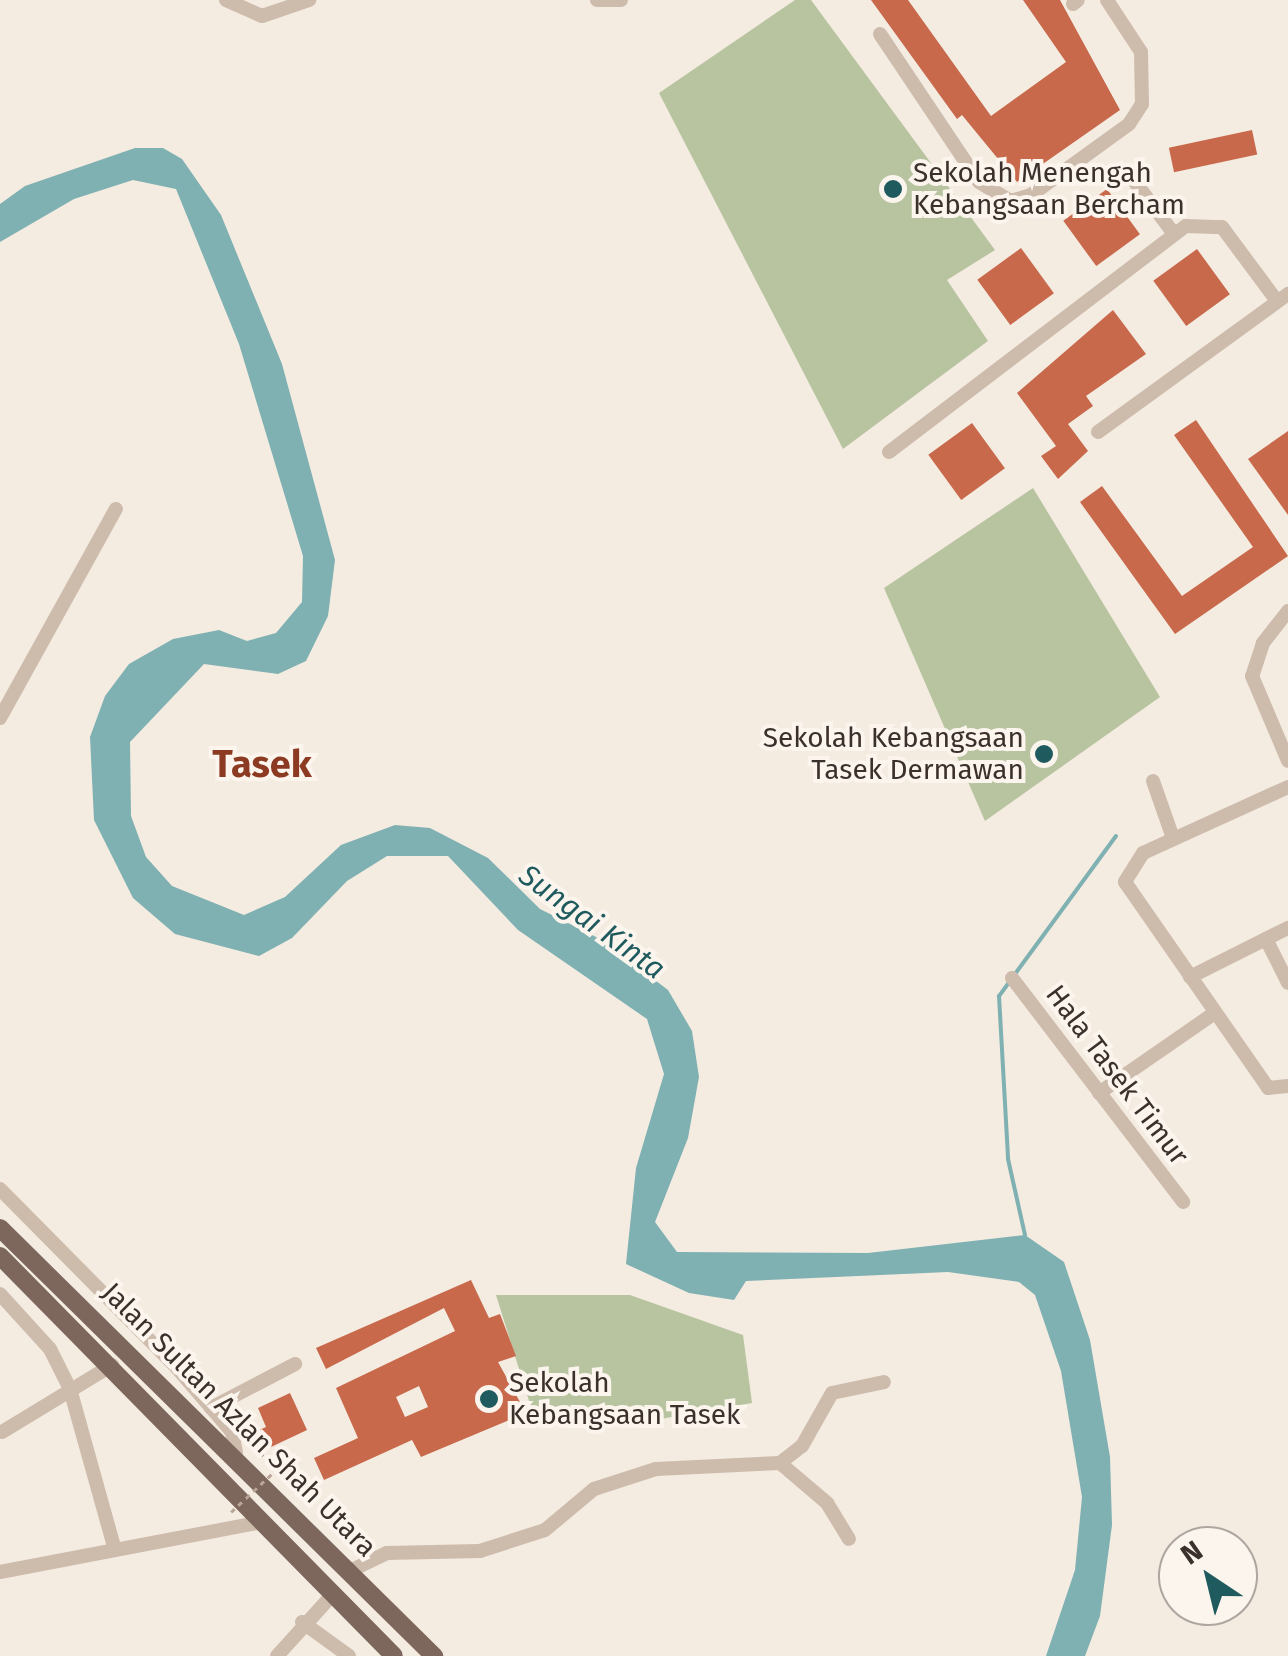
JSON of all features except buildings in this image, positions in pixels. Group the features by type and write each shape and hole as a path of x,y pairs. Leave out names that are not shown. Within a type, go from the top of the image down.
{"main road":[{"name":"Jalan Sultan Azlan Shah Utara","path":"0,1228 150,1369 245,1449 434,1656"},
{"name":"Jalan Sultan Azlan Shah Utara","path":"0,1256 112,1365 394,1656"}],"street":[{"path":"226,0 262,16 309,0"},
{"path":"596,0 621,0"},
{"path":"880,34 979,182 1010,201 1031,195 1129,124 1142,104 1141,52 1107,0"},
{"path":"1132,178 1174,234"},
{"path":"889,452 1174,234 1194,224 1222,227 1282,297 1098,432"},
{"path":"0,718 116,509"},
{"path":"1286,613 1252,676 1288,761"},
{"path":"1153,781 1173,838"},
{"path":"1281,1088 1213,1014 1130,895 1131,861 1173,838 1288,788"},
{"path":"1190,976 1288,928"},
{"path":"1266,939 1288,983"},
{"name":"Hala Tasek Timur","path":"1012,978 1183,1202"},
{"path":"1099,1093 1213,1014"},
{"path":"0,1189 184,1377 245,1449"},
{"path":"0,1294 50,1348 70,1389 116,1550"},
{"path":"212,1408 295,1364"},
{"path":"2,1432 112,1365"},
{"path":"150,1369 184,1377"},
{"path":"352,1570 387,1553 480,1551 545,1530 594,1489 656,1469 780,1463 802,1446 832,1393 884,1382"},
{"path":"780,1463 827,1503 850,1539"},
{"path":"0,1572 263,1522"},
{"path":"277,1656 302,1622 334,1594"},
{"path":"302,1622 349,1656"}],"path":[{"path":"231,1512 277,1469 245,1449"}],"green space":[{"path":"795,0 811,0 995,250 947,280 988,341 843,449 659,93"},
{"path":"1033,488 1160,697 985,821 884,588"},
{"path":"496,1295 630,1295 743,1335 752,1403 626,1425 535,1420"}],"water":[{"name":"Sungai Kinta","path":"135,148 163,148 182,159 221,215 282,364 335,560 328,616 306,661 278,674 204,664 130,742 131,816 146,857 172,886 244,915 285,897 341,845 395,825 430,828 488,858 540,909 602,940 668,990 692,1031 699,1077 688,1138 655,1222 677,1252 868,1253 1025,1235 1064,1262 1090,1340 1110,1457 1112,1525 1100,1616 1085,1656 1046,1656 1075,1570 1082,1497 1061,1371 1035,1295 1019,1282 948,1272 746,1281 734,1300 689,1293 626,1264 636,1168 664,1074 647,1019 518,930 448,856 387,856 347,881 292,938 259,956 175,934 133,898 94,820 90,737 105,696 129,664 173,639 219,630 247,641 276,633 302,602 303,556 239,344 176,189 133,180 74,199 0,242 0,204 25,186"}],"waterway":[{"path":"1015,974 1116,836"},
{"path":"1010,981 999,996 1008,1159 1025,1235"}],"place":[{"name":"Sekolah Menengah Kebangsaan Bercham","path":"893,189"},
{"name":"Sekolah Kebangsaan Tasek Dermawan","path":"1044,754"},
{"name":"Sekolah Kebangsaan Tasek","path":"489,1399"}],"district":[{"name":"Tasek","path":"262,765"}]}
